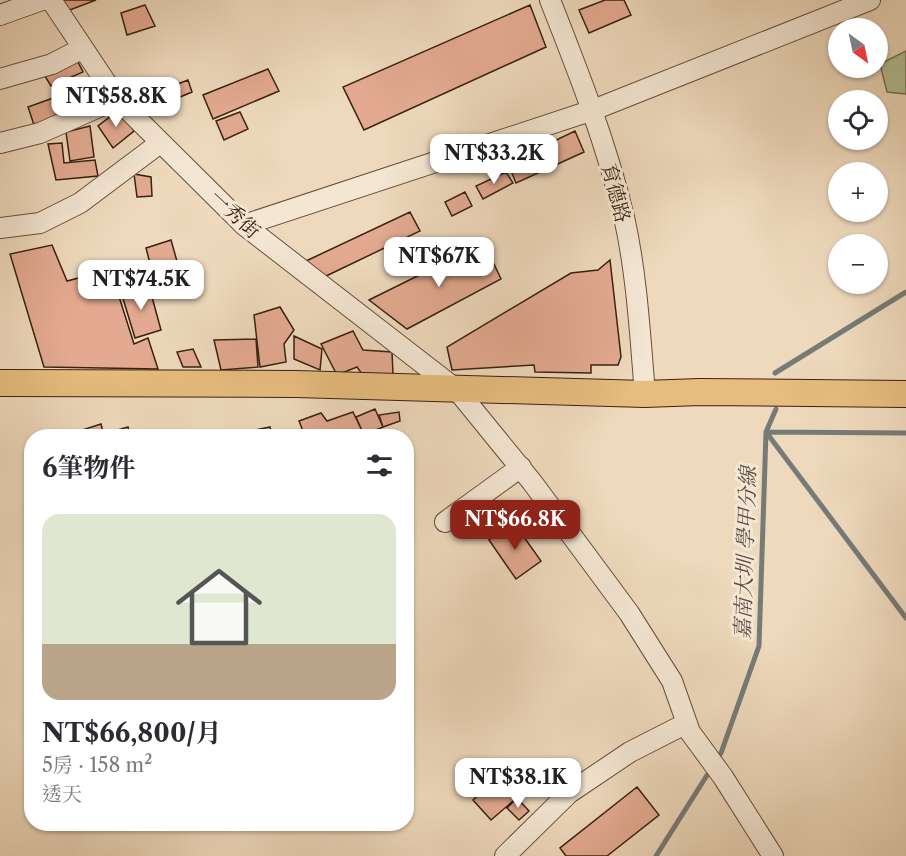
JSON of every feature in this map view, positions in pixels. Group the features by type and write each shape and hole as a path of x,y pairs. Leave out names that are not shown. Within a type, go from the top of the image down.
{"main road":[{"path":"0,383 296,384 645,394 700,392 906,394"}],"street":[{"path":"0,15 42,0"},
{"name":"一秀街","path":"51,0 117,99 244,225 457,390 520,468 629,613 672,681 690,732 723,777 773,856"},
{"name":"育德路","path":"550,0 593,110 624,217 634,271 645,394"},
{"path":"244,225 593,110 843,5 870,0"},
{"path":"0,79 52,64 83,48"},
{"path":"0,143 40,133 117,99"},
{"path":"0,228 40,223 80,203 160,142"},
{"path":"445,522 520,468"},
{"path":"505,856 569,793 630,752 687,723"}],"green space":[{"path":"906,51 906,94 886,90 884,78 888,78 888,60"}],"building":[{"path":"62,0 96,0 67,11"},
{"path":"605,0 624,0 631,15 589,33 579,10"},
{"path":"145,5 155,26 127,35 121,13"},
{"path":"530,5 546,47 364,130 343,87"},
{"path":"77,60 83,72 51,86 43,73"},
{"path":"268,69 279,91 213,119 203,95"},
{"path":"188,80 192,92 168,102 162,90"},
{"path":"67,93 76,113 36,131 28,107"},
{"path":"120,109 134,131 113,148 98,126"},
{"path":"240,112 248,129 224,140 216,121"},
{"path":"90,126 94,157 70,161 66,132"},
{"path":"575,131 584,152 516,183 508,163"},
{"path":"62,143 64,163 95,160 98,176 56,180 48,144"},
{"path":"506,172 513,183 483,199 476,186"},
{"path":"134,174 151,177 152,196 137,197"},
{"path":"465,192 472,206 452,216 445,202"},
{"path":"410,212 420,231 324,277 306,261"},
{"path":"171,240 180,272 154,279 146,248"},
{"path":"484,243 501,279 407,329 369,300"},
{"path":"52,245 67,281 143,261 150,281 116,287 134,344 148,338 158,369 44,367 10,254"},
{"path":"610,260 621,357 618,365 591,365 591,373 535,372 534,365 452,370 447,347 571,273 598,270"},
{"path":"149,286 161,330 135,338 121,292"},
{"path":"280,307 294,330 284,344 286,362 260,367 254,315"},
{"path":"353,331 363,350 392,352 393,374 362,374 357,367 337,375 321,344"},
{"path":"294,336 322,349 320,370 294,359"},
{"path":"256,339 258,367 221,370 214,340"},
{"path":"193,349 201,367 183,367 177,352"},
{"path":"375,409 383,427 361,429 356,417"},
{"path":"353,412 361,429 302,429 299,421 321,413 327,421"},
{"path":"399,412 400,421 383,427 379,415"},
{"path":"101,424 102,429 85,429"},
{"path":"514,523 541,561 516,579 489,540"},
{"path":"502,774 520,795 491,820 473,800"},
{"path":"637,787 659,815 607,856 566,856 560,848"},
{"path":"517,798 529,811 519,820 507,808"}],"waterway":[{"name":"嘉南大圳 學甲分線","path":"775,373 906,292"},
{"name":"嘉南大圳 學甲分線","path":"716,761 721,753 759,646 766,432 776,409"},
{"path":"766,432 906,618"},
{"path":"766,432 906,433"},
{"name":"嘉南大圳 學甲分線","path":"656,856 711,769"}]}
